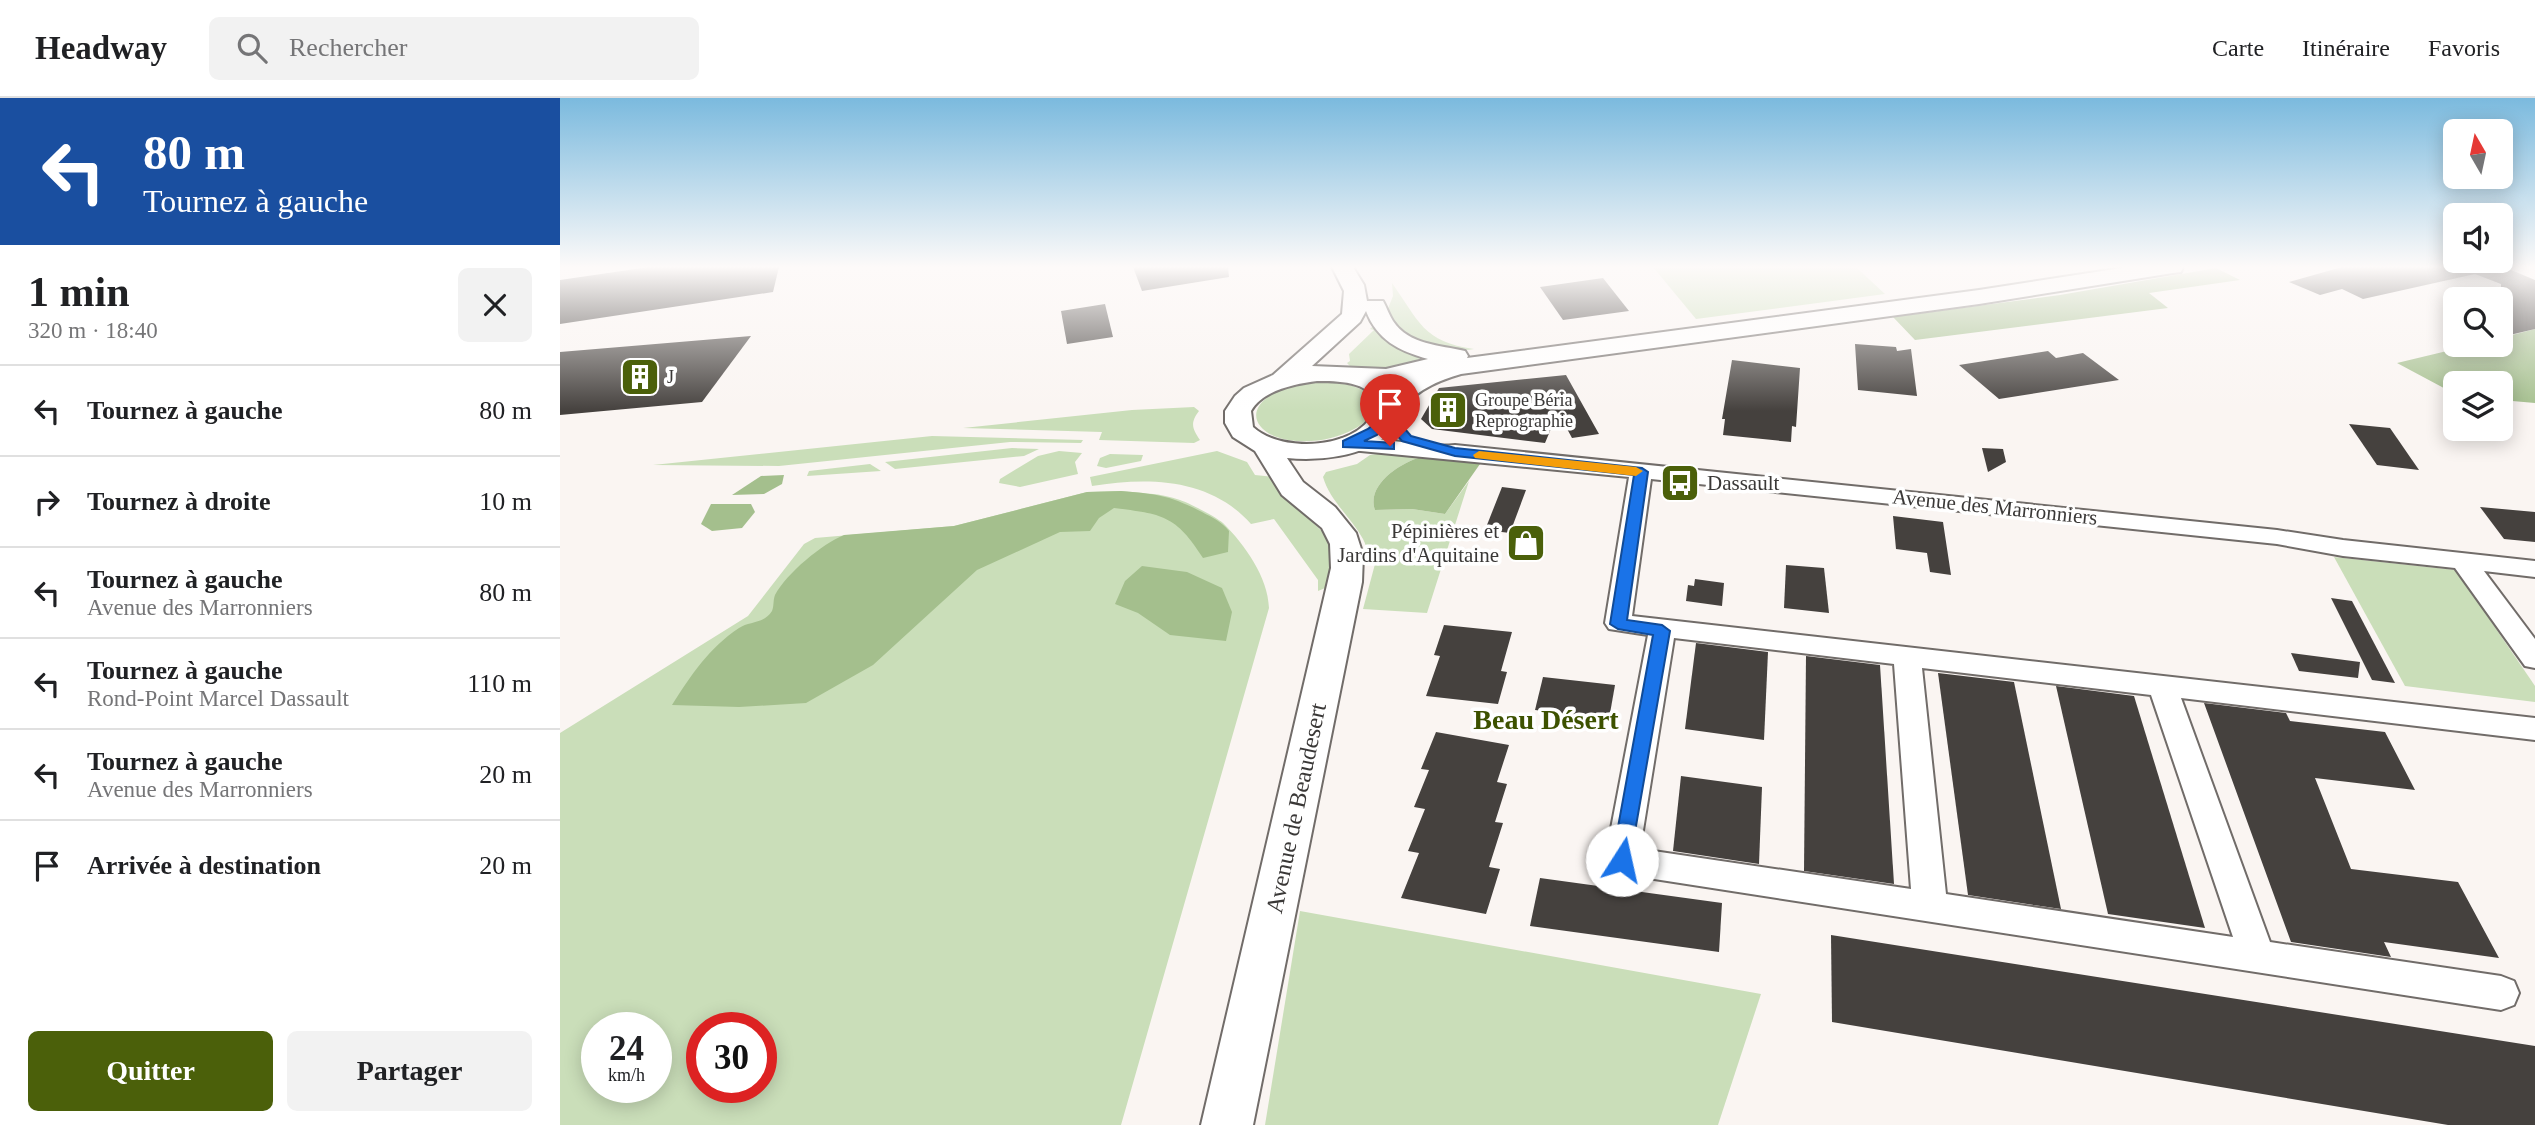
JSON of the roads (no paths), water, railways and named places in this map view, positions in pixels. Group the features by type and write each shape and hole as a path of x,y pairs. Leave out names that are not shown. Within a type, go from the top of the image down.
{"main road":[{"path":"1283,379 1353,315"},
{"path":"1370,315 1332,354 1335,363 1354,376 1376,385 1387,395 1389,412"},
{"path":"1378,315 1382,325 1398,340 1414,347 1471,358"},
{"path":"1283,379 1317,373 1386,377 1471,358 1811,315"},
{"path":"1312,503 1307,481 1310,469 1344,445 1373,432 1417,380 1434,373 1475,364 1826,315"},
{"name":"Avenue de Beaudesert","path":"1227,1125 1348,573 1347,544 1335,526 1289,484 1265,446 1248,437 1241,429 1238,416 1245,400 1283,379"},
{"path":"1265,446 1301,451 1344,445"}],"street":[{"name":"Avenue des Marronniers","path":"1389,412 1406,439 1455,452 1642,472 1689,474 2277,537 2343,548 2535,569"},
{"name":"Avenue des Marronniers","path":"1344,445 1379,444 1443,453 1455,452"},
{"path":"1642,472 1618,624 2535,729"},
{"path":"2463,561 2535,659"},
{"path":"1662,631 1622,860 2501,993"},
{"path":"1907,658 1930,907"},
{"path":"2163,687 2258,957"}],"place":[{"name":"J","path":"640,377"},
{"name":"Groupe Béria Reprographie","path":"1448,410"},
{"name":"Dassault","path":"1680,483"},
{"name":"Pépinières et Jardins d'Aquitaine","path":"1526,543"}],"district":[{"name":"Beau Désert","path":"1546,719"}]}
